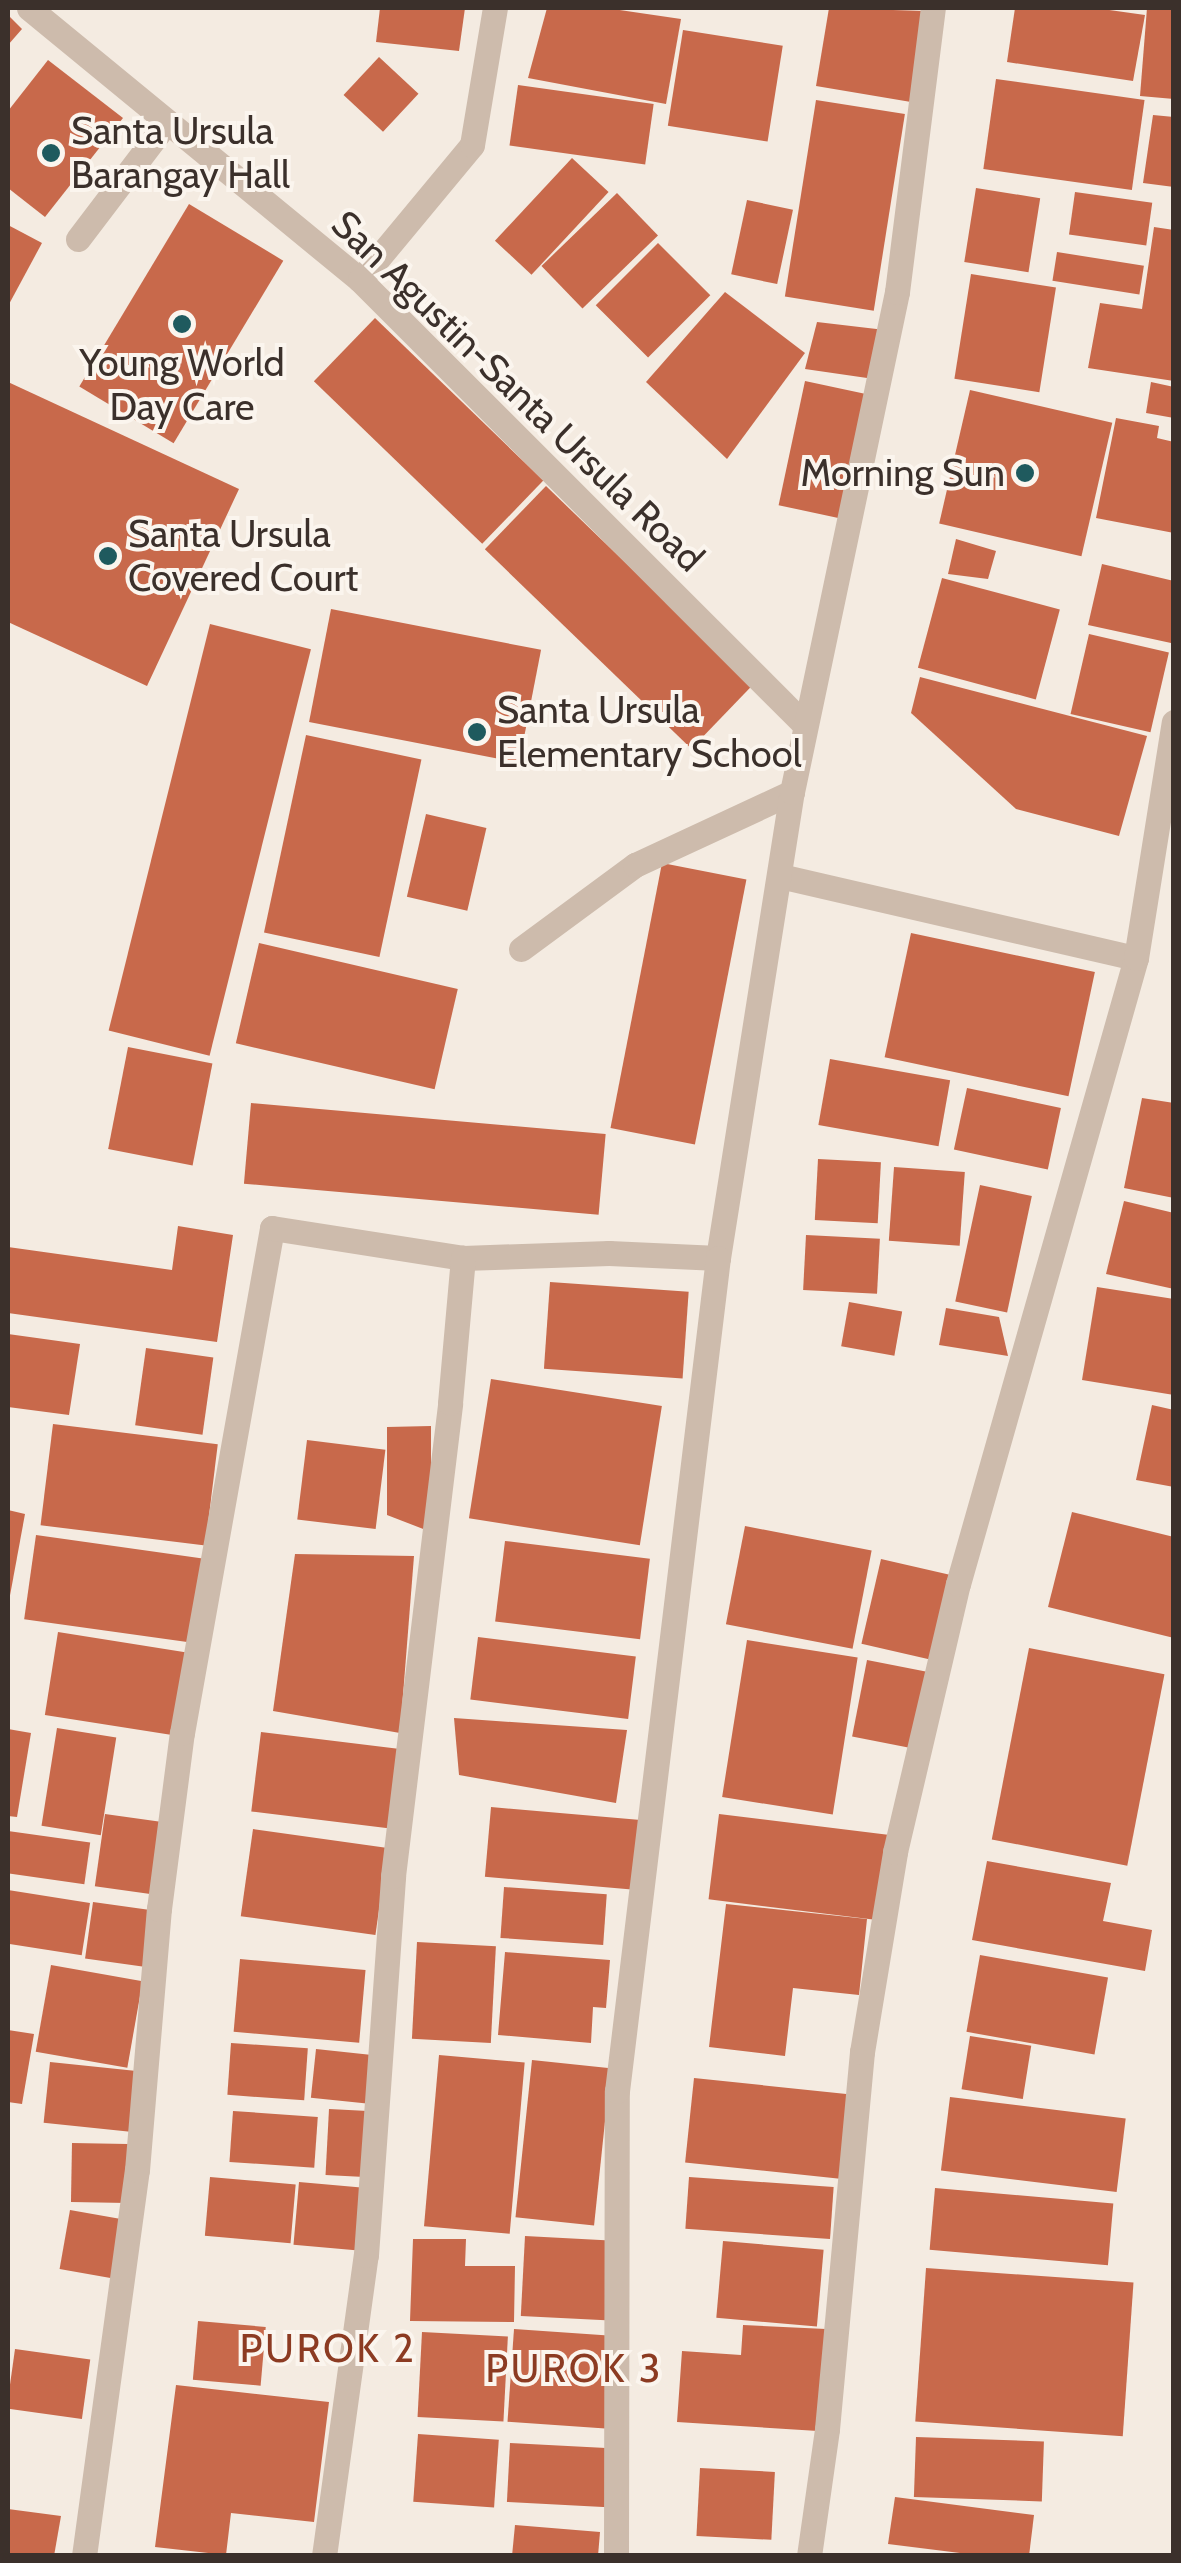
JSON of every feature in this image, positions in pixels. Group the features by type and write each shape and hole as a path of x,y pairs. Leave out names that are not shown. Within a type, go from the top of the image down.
{"street":[{"name":"San Agustin-Santa Ursula Road","path":"29,8 360,280 805,726"},
{"path":"360,280 472,144 495,8"},
{"path":"616,2556 617,2091 718,1258 792,792 898,292 933,8"},
{"path":"78,239 166,123"},
{"path":"809,2556 827,2429 862,2052 895,1852 958,1584 1136,958 1174,722"},
{"path":"521,949 635,865 792,792"},
{"path":"780,876 1136,958"},
{"path":"84,2556 137,2170 159,1909 182,1733 272,1228 462,1258 609,1252 718,1258"},
{"path":"324,2556 366,2255 392,1876 450,1404 462,1258"}],"building":[{"path":"380,8 465,8 459,51 376,42"},
{"path":"547,8 606,8 681,19 666,104 528,78"},
{"path":"829,8 925,11 911,102 816,86"},
{"path":"1015,8 1095,8 1145,15 1133,81 1007,62"},
{"path":"1147,8 1174,8 1174,99 1140,96"},
{"path":"8,15 22,29 8,45"},
{"path":"683,30 783,46 768,142 668,126"},
{"path":"379,57 418,94 383,132 344,95"},
{"name":"Santa Ursula Barangay Hall","path":"48,60 123,118 45,217 8,188 8,111"},
{"path":"996,79 1145,100 1132,190 983,169"},
{"path":"518,85 654,104 645,164 510,145"},
{"path":"816,100 905,114 874,311 785,297"},
{"path":"1153,115 1174,117 1174,187 1143,183"},
{"path":"572,158 609,192 532,275 495,241"},
{"path":"976,188 1040,198 1028,272 964,262"},
{"path":"1075,192 1152,203 1146,245 1069,235"},
{"path":"617,193 658,235 582,308 541,266"},
{"path":"747,200 793,210 777,284 731,274"},
{"name":"Young World Day Care","path":"189,204 283,261 174,443 79,387"},
{"path":"8,225 42,243 8,306"},
{"path":"1154,227 1174,230 1174,381 1088,368 1100,303 1142,309"},
{"path":"658,243 710,295 648,358 596,305"},
{"path":"1057,252 1144,266 1139,294 1052,281"},
{"path":"971,274 1056,287 1039,392 954,379"},
{"name":"Morning Sun","path":"725,292 805,353 727,459 646,382"},
{"path":"375,318 543,481 482,544 314,381"},
{"path":"817,322 885,330 874,379 805,369"},
{"path":"805,381 871,395 844,519 779,505"},
{"name":"Santa Ursula Covered Court","path":"8,382 239,489 147,686 8,622"},
{"path":"1151,382 1174,387 1174,418 1146,413"},
{"name":"Morning Sun","path":"970,390 1112,423 1081,556 939,523"},
{"path":"1116,418 1159,426 1157,438 1174,442 1174,533 1096,518"},
{"path":"546,486 752,685 691,749 485,549"},
{"path":"956,539 996,551 988,579 948,574"},
{"path":"1102,564 1174,581 1171,643 1088,625"},
{"path":"942,578 1060,610 1036,699 918,668"},
{"path":"331,609 541,650 519,763 309,722"},
{"path":"210,624 311,649 210,1056 109,1031"},
{"path":"1089,634 1169,652 1150,732 1071,714"},
{"path":"920,677 1147,736 1119,836 1016,809 911,713"},
{"path":"306,735 421,760 379,957 264,933"},
{"path":"426,814 486,828 467,911 407,897"},
{"path":"662,863 746,879 695,1144 610,1128"},
{"path":"911,933 1095,972 1068,1096 885,1057"},
{"path":"259,943 458,989 435,1089 236,1043"},
{"path":"128,1047 212,1063 193,1165 108,1149"},
{"path":"830,1059 950,1080 939,1146 818,1125"},
{"path":"967,1088 1061,1108 1048,1170 954,1150"},
{"path":"1142,1098 1174,1103 1174,1198 1124,1188"},
{"path":"251,1103 606,1134 599,1215 244,1184"},
{"path":"818,1159 881,1162 878,1223 815,1220"},
{"path":"894,1167 965,1172 960,1246 889,1241"},
{"path":"980,1185 1032,1196 1007,1312 955,1301"},
{"path":"1124,1201 1174,1213 1174,1289 1106,1274"},
{"path":"178,1226 233,1235 217,1342 8,1313 8,1247 172,1270"},
{"path":"806,1235 880,1239 877,1294 803,1290"},
{"path":"550,1282 689,1292 683,1378 544,1369"},
{"path":"1097,1287 1174,1299 1174,1395 1082,1380"},
{"path":"849,1302 902,1311 894,1356 841,1346"},
{"path":"946,1308 999,1317 1008,1356 939,1345"},
{"path":"8,1334 80,1344 69,1415 8,1407"},
{"path":"146,1348 213,1357 202,1435 135,1425"},
{"path":"491,1379 662,1406 640,1545 469,1518"},
{"path":"1152,1405 1174,1410 1174,1487 1136,1480"},
{"path":"53,1424 218,1444 205,1545 41,1525"},
{"path":"431,1426 431,1532 387,1515 387,1427"},
{"path":"307,1440 385,1450 376,1529 297,1519"},
{"path":"8,1510 25,1514 9,1601 8,1601"},
{"path":"1072,1512 1174,1537 1174,1638 1048,1607"},
{"path":"745,1526 872,1551 853,1649 726,1624"},
{"path":"36,1535 204,1559 193,1643 24,1619"},
{"path":"505,1541 650,1559 640,1639 495,1621"},
{"path":"295,1554 414,1556 400,1733 273,1711"},
{"path":"881,1559 955,1576 935,1661 861,1644"},
{"path":"58,1632 188,1653 175,1736 45,1715"},
{"path":"478,1637 636,1656 628,1719 470,1700"},
{"path":"747,1640 858,1658 833,1815 722,1797"},
{"path":"1029,1648 1164,1674 1127,1866 992,1839"},
{"path":"867,1660 927,1672 912,1748 852,1737"},
{"path":"454,1718 627,1730 616,1803 459,1775"},
{"path":"57,1728 116,1737 101,1835 42,1826"},
{"path":"8,1729 31,1733 17,1817 8,1816"},
{"path":"261,1732 400,1749 390,1828 251,1811"},
{"path":"491,1807 646,1821 640,1890 485,1877"},
{"path":"105,1814 169,1823 159,1895 95,1886"},
{"path":"719,1814 892,1835 881,1921 709,1899"},
{"path":"253,1829 388,1848 375,1935 241,1916"},
{"path":"8,1831 90,1843 84,1884 8,1873"},
{"path":"987,1861 1111,1883 1103,1921 1152,1930 1145,1971 972,1940"},
{"path":"504,1887 607,1894 603,1945 500,1938"},
{"path":"8,1890 90,1903 82,1955 8,1944"},
{"path":"93,1902 157,1911 149,1967 85,1958"},
{"path":"726,1904 867,1919 859,1995 793,1988 785,2056 709,2047"},
{"path":"417,1942 496,1946 491,2043 412,2039"},
{"path":"505,1952 610,1960 606,2008 593,2007 591,2043 498,2035"},
{"path":"980,1955 1108,1978 1094,2054 966,2032"},
{"path":"240,1959 366,1970 359,2043 234,2032"},
{"path":"51,1965 143,1981 127,2068 36,2052"},
{"path":"8,2030 34,2034 22,2104 8,2102"},
{"path":"970,2036 1031,2046 1023,2099 962,2089"},
{"path":"231,2043 308,2048 304,2100 227,2095"},
{"path":"316,2049 377,2055 372,2104 311,2098"},
{"path":"439,2055 525,2062 510,2234 424,2226"},
{"path":"532,2060 611,2068 594,2225 515,2217"},
{"path":"50,2062 137,2071 130,2132 44,2123"},
{"path":"694,2078 851,2095 842,2179 685,2163"},
{"path":"950,2097 1126,2119 1117,2192 941,2170"},
{"path":"329,2109 373,2111 369,2177 326,2175"},
{"path":"233,2111 318,2117 314,2168 229,2162"},
{"path":"72,2143 128,2144 127,2203 71,2202"},
{"path":"210,2177 296,2184 291,2243 205,2236"},
{"path":"689,2177 834,2187 830,2239 685,2229"},
{"path":"299,2182 367,2188 361,2251 294,2245"},
{"path":"935,2188 1113,2204 1108,2265 930,2250"},
{"path":"70,2210 125,2220 115,2279 60,2269"},
{"path":"525,2236 610,2240 606,2320 521,2316"},
{"path":"413,2239 466,2239 465,2266 515,2266 514,2322 410,2321"},
{"path":"723,2241 824,2250 817,2327 716,2318"},
{"path":"926,2268 1133,2283 1123,2436 915,2422"},
{"path":"198,2321 266,2327 261,2386 193,2380"},
{"path":"743,2325 826,2329 818,2431 677,2422 682,2351 741,2355"},
{"path":"514,2329 612,2336 605,2429 508,2422"},
{"path":"422,2332 508,2337 503,2421 418,2417"},
{"path":"15,2349 90,2360 82,2419 8,2409"},
{"path":"176,2385 329,2402 314,2522 231,2513 226,2555 155,2547"},
{"path":"418,2434 499,2440 494,2507 413,2502"},
{"path":"916,2437 1044,2441 1042,2501 914,2497"},
{"path":"510,2443 611,2448 608,2507 507,2502"},
{"path":"700,2468 775,2472 771,2540 696,2536"},
{"path":"895,2497 1034,2515 1029,2556 984,2556 888,2544"},
{"path":"8,2509 61,2516 54,2556 8,2556"},
{"path":"515,2525 600,2532 598,2556 512,2556"}],"place":[{"name":"Santa Ursula Barangay Hall","path":"51,153"},
{"name":"Young World Day Care","path":"182,324"},
{"name":"Morning Sun","path":"1025,473"},
{"name":"Santa Ursula Covered Court","path":"108,556"},
{"name":"Santa Ursula Elementary School","path":"477,732"}],"district":[{"name":"PUROK 2","path":"328,2348"},
{"name":"PUROK 3","path":"574,2368"}]}
